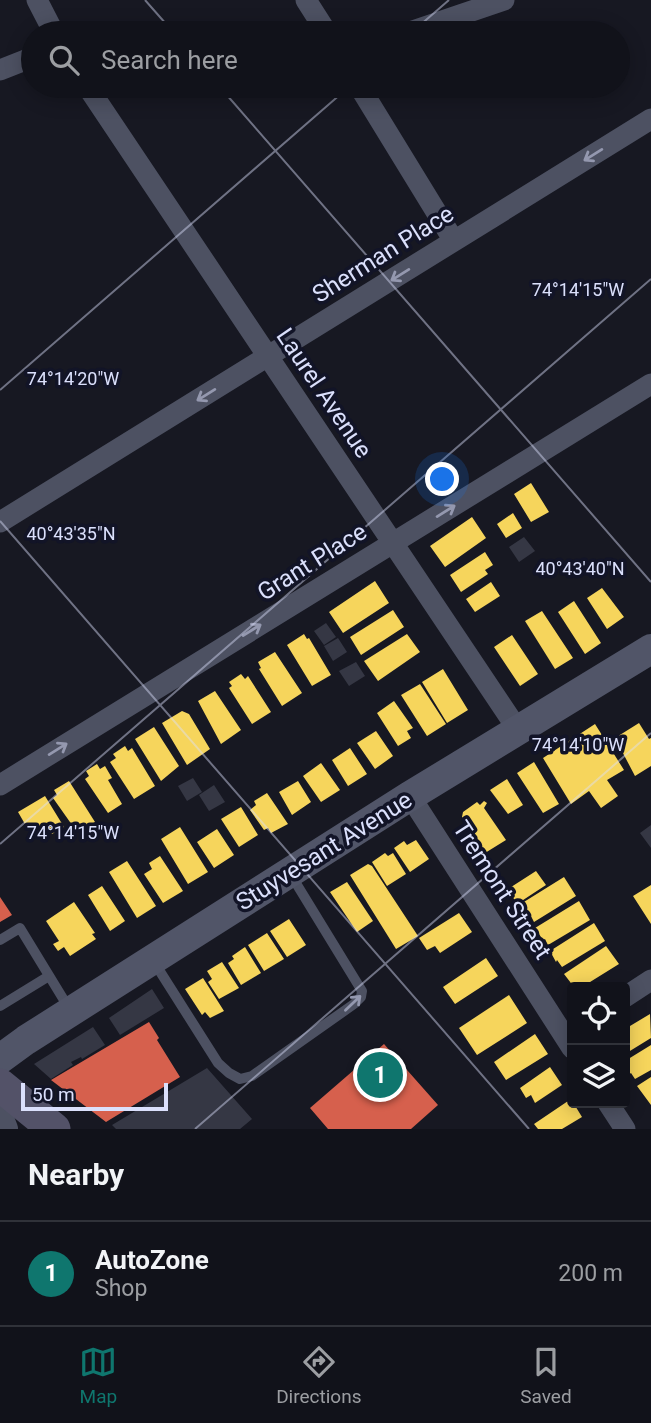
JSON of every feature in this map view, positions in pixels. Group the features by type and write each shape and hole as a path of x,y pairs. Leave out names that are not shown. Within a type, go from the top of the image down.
{"main road":[{"name":"Stuyvesant Avenue","path":"0,1059 410,796 651,649"},
{"path":"0,1085 54,1129"}],"street":[{"path":"37,0 48,21"},
{"path":"306,0 319,21"},
{"path":"442,21 504,0"},
{"path":"0,70 21,62"},
{"name":"Laurel Avenue","path":"95,98 518,730"},
{"path":"366,98 454,241"},
{"name":"Sherman Place","path":"0,523 651,119"},
{"name":"Grant Place","path":"0,785 651,384"},
{"name":"Tremont Street","path":"410,796 567,1033"},
{"path":"630,994 651,980"},
{"path":"611,1108 625,1129"},
{"path":"0,1116 5,1129"}],"lane":[{"path":"152,960 212,1055 229,1073 240,1079 252,1076 361,997 362,991 290,873"},
{"path":"0,940 20,928 71,1011"},
{"path":"0,1006 49,976"}],"building: Homes":[{"path":"531,483 549,512 531,522 514,494"},
{"path":"513,513 522,528 506,538 497,524"},
{"path":"472,517 486,538 445,567 430,546"},
{"path":"485,552 493,565 485,570 488,574 461,592 450,575"},
{"path":"375,581 389,603 343,633 329,612"},
{"path":"491,582 500,596 475,612 466,599"},
{"path":"602,588 624,617 607,629 587,598"},
{"path":"574,601 601,643 585,654 558,612"},
{"path":"393,610 404,627 361,655 350,637"},
{"path":"542,611 573,658 555,669 525,621"},
{"path":"304,634 331,675 312,686 287,645"},
{"path":"407,634 420,652 378,681 364,661"},
{"path":"512,635 538,674 520,686 494,647"},
{"path":"275,652 302,693 282,706 259,669 261,668 258,662"},
{"path":"443,669 468,710 447,723 422,682"},
{"path":"241,674 245,679 248,676 271,712 252,724 229,688 232,686 229,682"},
{"path":"420,684 446,724 427,736 401,695"},
{"path":"215,691 241,730 221,744 198,701"},
{"path":"394,701 413,728 407,731 411,738 398,746 377,713"},
{"path":"182,711 189,714 210,749 187,765 162,723"},
{"path":"639,723 649,739 651,738 651,766 635,776 615,738"},
{"path":"595,724 624,770 607,780 618,796 601,808 589,791 571,804 543,758"},
{"path":"154,727 179,766 161,781 135,739"},
{"path":"376,731 393,756 375,769 357,743"},
{"path":"125,746 128,751 132,748 155,786 134,799 110,762 116,758 113,754"},
{"path":"350,748 367,774 348,786 332,760"},
{"path":"534,762 559,804 543,813 517,773"},
{"path":"321,763 340,790 321,802 303,776"},
{"path":"97,764 100,769 105,766 112,778 108,780 122,804 108,813 85,779 89,776 86,771"},
{"path":"507,779 523,805 508,814 490,790"},
{"path":"69,781 95,822 77,832 53,798 57,795 54,790"},
{"path":"298,781 311,802 292,815 279,792"},
{"path":"267,793 288,824 271,833 268,828 264,830 250,810 256,805 254,801"},
{"path":"45,796 64,827 52,834 49,828 33,838 18,812"},
{"path":"484,801 487,803 484,808 506,840 485,853 462,817 463,812 477,802 480,805"},
{"path":"241,807 258,835 239,847 221,819"},
{"path":"180,827 208,872 188,884 161,839"},
{"path":"217,829 234,855 214,868 197,842"},
{"path":"416,840 429,859 410,872 394,848 404,841 407,845"},
{"path":"385,853 388,856 393,853 406,874 387,886 372,862"},
{"path":"160,856 183,891 163,903 144,874 152,869 149,863"},
{"path":"127,861 156,906 137,918 109,872"},
{"path":"368,864 372,866 418,936 396,949 350,875"},
{"path":"536,871 546,885 517,904 508,889"},
{"path":"564,877 576,896 534,922 531,916 527,918 519,905"},
{"path":"347,882 373,921 357,932 330,892"},
{"path":"651,885 651,924 633,896"},
{"path":"102,886 125,921 110,931 88,895"},
{"path":"579,901 590,920 548,945 535,928"},
{"path":"74,902 95,933 92,934 96,939 70,956 64,947 58,951 53,944 59,941 46,921"},
{"path":"459,913 472,932 440,953 435,946 427,950 419,938"},
{"path":"289,919 306,945 287,957 270,931"},
{"path":"594,923 605,941 562,967 557,960 556,962 550,951"},
{"path":"267,933 284,959 264,971 248,945"},
{"path":"606,946 619,964 590,982 570,982 564,974"},
{"path":"245,947 261,973 241,985 228,963 234,959 232,956"},
{"path":"486,958 498,976 455,1004 443,987"},
{"path":"222,962 239,988 219,999 208,982 212,979 207,971"},
{"path":"203,978 224,1011 210,1018 205,1012 202,1015 185,989"},
{"path":"509,995 527,1023 477,1055 459,1028"},
{"path":"650,1014 651,1038 630,1051 630,1045 630,1026"},
{"path":"535,1034 548,1054 506,1080 494,1062"},
{"path":"651,1045 651,1070 635,1079 630,1074 630,1058"},
{"path":"550,1067 562,1085 535,1103 531,1095 526,1098 520,1088"},
{"path":"651,1077 651,1105 637,1086"},
{"path":"567,1102 567,1108 576,1108 582,1117 562,1129 538,1129 534,1124"}],"building: Shops":[{"path":"0,897 12,915 0,922"},
{"path":"149,1022 180,1077 106,1122 51,1080"},
{"path":"384,1044 438,1105 411,1129 328,1129 310,1108"}],"building: Other":[{"path":"524,537 535,551 519,562 509,547"},
{"path":"326,623 336,637 324,645 314,631"},
{"path":"338,638 347,652 333,661 324,646"},
{"path":"356,662 365,676 349,686 339,671"},
{"path":"193,778 202,792 187,801 178,786"},
{"path":"214,785 225,802 209,811 199,795"},
{"path":"651,825 651,848 640,833"},
{"path":"152,989 164,1008 120,1035 109,1018"},
{"path":"93,1027 105,1045 82,1059 81,1057 71,1062 73,1065 51,1079 34,1064"},
{"path":"207,1068 252,1119 240,1129 116,1129 112,1125"}],"place":[{"name":"AutoZone","path":"380,1075"}]}
